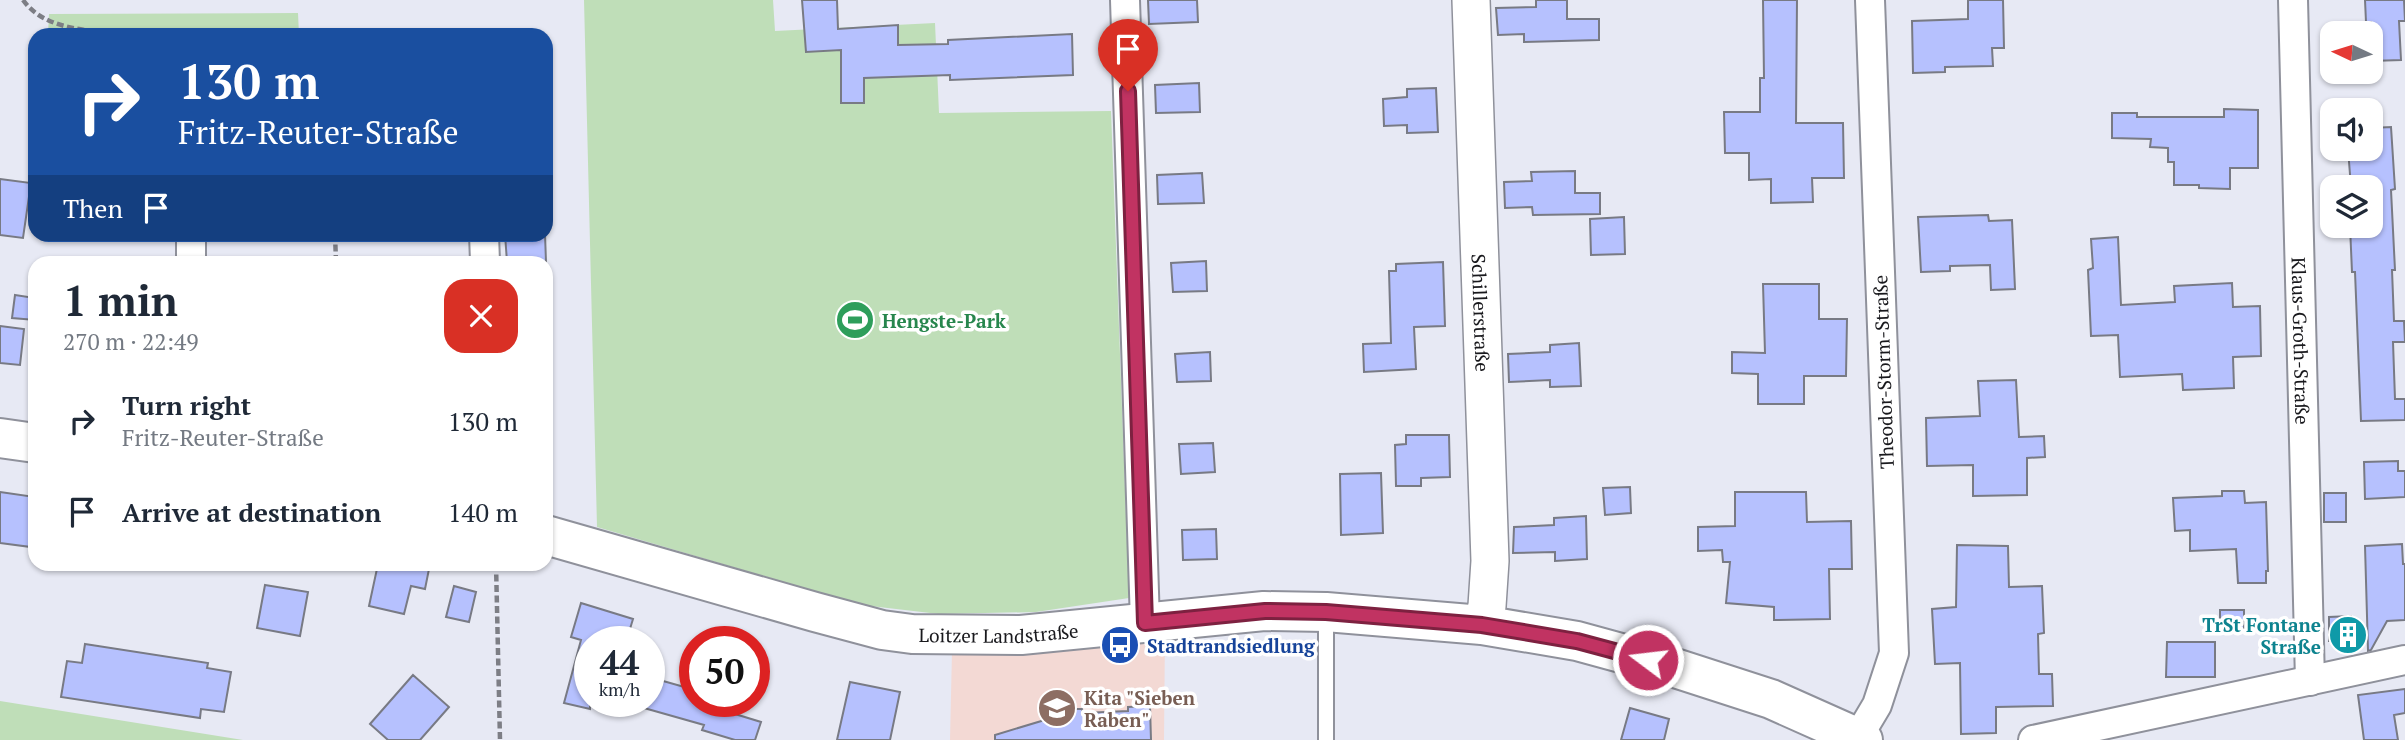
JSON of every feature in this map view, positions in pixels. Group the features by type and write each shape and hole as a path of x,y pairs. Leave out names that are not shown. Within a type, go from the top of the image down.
{"main road":[{"path":"0,438 28,442"},
{"name":"Loitzer Landstraße","path":"553,537 815,612 882,630 912,634 1021,635 1265,611 1326,612 1482,625 1577,641 1672,667 1771,699 1861,738"}],"street":[{"path":"1125,0 1145,623"},
{"name":"Schillerstraße","path":"1471,0 1490,561 1487,606 1482,625"},
{"name":"Theodor-Storm-Straße","path":"1861,738 1877,705 1894,653 1870,0"},
{"name":"Klaus-Groth-Straße","path":"2293,0 2310,681"},
{"path":"2034,740 2405,660"}],"lane":[{"path":"1326,612 1326,740"}],"path":[{"path":"23,0 30,10 49,23 82,28"},
{"path":"496,571 500,740"}],"shaded area":[{"name":"Kita \"Sieben Raben\"","path":"1165,631 1164,740 950,740 952,651"}],"green space":[{"name":"Hengste-Park","path":"584,0 773,0 775,31 935,23 939,113 1111,111 1129,598 1036,612 939,614 862,605 597,527"},
{"path":"298,13 299,28 48,28 49,14"},
{"path":"0,701 243,740 0,740"}],"building":[{"path":"802,0 837,0 838,29 898,25 898,45 948,44 948,40 1072,34 1073,75 950,80 950,75 864,78 864,103 841,103 841,50 806,52"},
{"path":"1148,0 1197,0 1198,22 1149,24"},
{"path":"1536,0 1567,0 1567,19 1599,19 1599,40 1524,42 1524,34 1498,35 1496,8 1536,7"},
{"path":"1763,0 1797,0 1796,123 1843,123 1844,178 1812,178 1813,202 1771,203 1771,179 1749,180 1749,153 1725,153 1724,112 1760,112 1760,78 1764,78"},
{"path":"1968,0 2003,0 2004,48 1992,48 1993,66 1945,67 1945,72 1913,73 1912,21 1968,19"},
{"path":"2365,0 2404,0 2405,21 2399,21 2401,60 2384,61 2384,21 2366,21"},
{"path":"1199,83 1200,112 1156,113 1155,85"},
{"path":"1436,88 1438,132 1407,133 1407,125 1384,126 1383,99 1407,97 1407,89"},
{"path":"2224,109 2258,110 2258,168 2230,168 2230,189 2174,185 2174,162 2168,162 2168,148 2150,147 2151,139 2112,138 2112,113 2137,113 2137,117 2224,117"},
{"path":"2383,127 2391,127 2395,189 2391,190 2395,270 2392,270 2394,321 2404,321 2405,342 2393,342 2395,399 2405,399 2405,420 2361,421 2355,272 2352,272 2351,238 2383,238 2383,175 2350,175 2349,161 2383,161"},
{"path":"1575,171 1575,193 1600,193 1600,214 1533,215 1532,207 1505,208 1504,182 1532,181 1531,172"},
{"path":"1202,173 1204,203 1158,204 1157,175"},
{"path":"0,179 28,183 23,238 0,235"},
{"path":"1988,215 1989,221 2012,220 2015,289 1991,290 1990,265 1950,266 1950,271 1921,272 1918,217"},
{"path":"1624,217 1625,254 1591,255 1590,219"},
{"path":"2118,237 2121,305 2175,302 2174,286 2232,283 2233,307 2260,306 2261,356 2233,357 2234,388 2183,390 2182,374 2120,377 2118,335 2091,336 2088,270 2093,268 2091,239"},
{"path":"506,242 545,242 546,256 507,256"},
{"path":"1206,261 1207,291 1173,292 1171,263"},
{"path":"1443,262 1445,326 1414,327 1416,369 1364,372 1363,344 1391,343 1389,271 1396,271 1396,264"},
{"path":"1763,284 1819,284 1819,319 1847,319 1846,376 1804,376 1804,404 1758,404 1758,374 1732,373 1732,352 1765,353"},
{"path":"15,295 28,297 28,319 12,318"},
{"path":"0,326 24,329 20,365 0,363"},
{"path":"1579,343 1581,386 1550,387 1550,380 1509,382 1508,354 1550,352 1550,345"},
{"path":"1210,352 1211,381 1177,382 1175,354"},
{"path":"2016,380 2019,437 2044,436 2045,457 2027,458 2027,495 1973,496 1973,465 1927,466 1926,418 1980,416 1978,381"},
{"path":"1406,435 1449,435 1450,477 1421,478 1421,486 1396,486 1395,445 1406,444"},
{"path":"1213,443 1215,472 1181,474 1179,444"},
{"path":"2398,461 2398,471 2405,471 2405,497 2365,499 2364,462"},
{"path":"1381,473 1383,533 1341,535 1340,474"},
{"path":"1630,487 1631,513 1605,515 1603,488"},
{"path":"2222,491 2244,491 2245,503 2266,502 2266,583 2238,583 2236,549 2190,551 2190,530 2175,531 2173,498 2222,496"},
{"path":"0,492 28,496 28,547 0,543"},
{"path":"1735,492 1806,492 1807,522 1851,521 1852,569 1829,569 1830,619 1774,620 1774,607 1726,603 1730,562 1723,562 1722,550 1698,551 1698,527 1735,526"},
{"path":"2324,493 2346,493 2346,522 2324,522"},
{"path":"1586,516 1587,559 1555,561 1555,552 1513,553 1514,527 1554,525 1554,518"},
{"path":"1216,529 1217,559 1183,560 1182,530"},
{"path":"2402,544 2405,564 2405,620 2387,621 2368,651 2365,546"},
{"path":"1957,545 2008,546 2009,587 2042,586 2044,633 2038,634 2039,674 2052,674 2053,706 1996,707 1996,733 1961,734 1960,663 1935,664 1932,609 1956,607"},
{"path":"376,571 429,571 425,589 411,586 404,614 369,606"},
{"path":"265,585 308,592 300,636 257,628"},
{"path":"454,586 476,592 469,622 446,617"},
{"path":"581,603 633,619 631,626 574,626"},
{"path":"2220,610 2244,610 2244,629 2220,630"},
{"path":"2351,616 2351,641 2329,641 2329,617"},
{"path":"2167,642 2215,642 2215,677 2166,677"},
{"path":"85,644 208,663 207,668 231,672 224,712 201,709 200,718 61,697 67,661 82,663"},
{"path":"574,666 574,705 564,703"},
{"path":"413,675 449,707 420,740 388,740 370,724"},
{"path":"665,682 679,685 679,717 745,717 761,722 755,740 735,740 702,730 704,725 665,714"},
{"path":"850,682 900,692 890,740 837,740"},
{"path":"2405,689 2405,713 2394,715 2398,740 2364,740 2358,695"},
{"path":"1150,706 1151,740 995,740 995,735 1048,719 1047,714 1059,712 1059,709 1082,709 1083,713 1128,711 1128,707"},
{"path":"1630,708 1669,719 1664,740 1621,740"}],"place":[{"name":"Hengste-Park","path":"855,320"},
{"name":"TrSt Fontane Straße","path":"2348,635"},
{"name":"Stadtrandsiedlung","path":"1120,645"},
{"name":"Kita \"Sieben Raben\"","path":"1057,708"}],"route":[{"path":"1128,91 1145,623 1265,611 1326,612 1482,625 1577,641 1648,660"}]}
